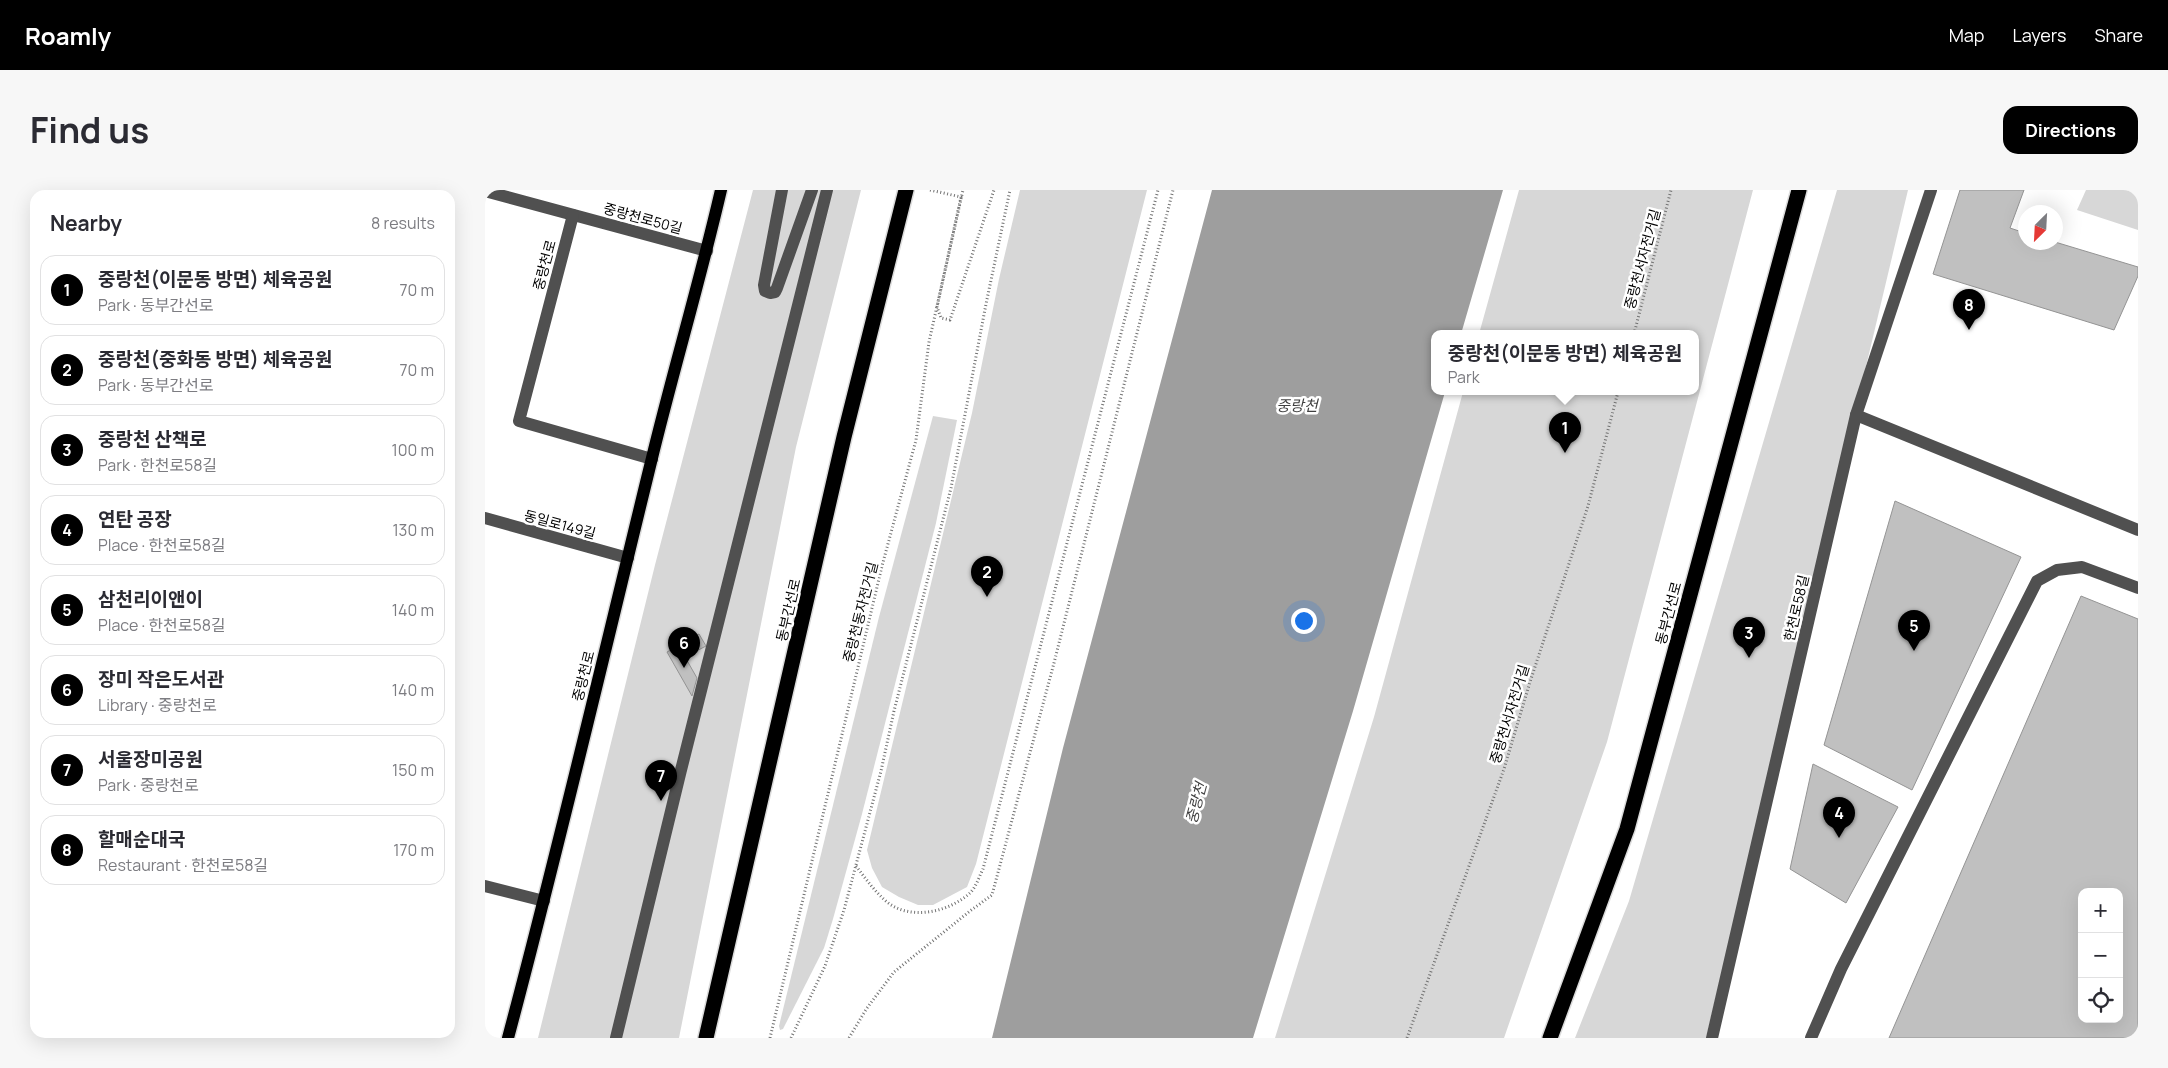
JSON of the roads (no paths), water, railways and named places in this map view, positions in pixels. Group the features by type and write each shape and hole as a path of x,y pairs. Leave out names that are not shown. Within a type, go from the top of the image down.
{"highway":[{"name":"동부간선로","path":"705,1038 844,437 906,190"},
{"name":"동부간선로","path":"1550,1038 1627,829 1799,190"}],"main road":[{"name":"중랑천로","path":"508,1038 544,901 652,459 707,251 721,190"}],"street":[{"path":"782,190 764,285 765,290 771,293 775,292 777,288 812,190"},
{"path":"616,1038 679,774 827,190"},
{"name":"한천로58길","path":"1712,1038 1856,415 1931,190"},
{"name":"중랑천로50길","path":"485,191 515,194 573,215 707,251"},
{"name":"중랑천로","path":"573,215 519,421 652,459"},
{"path":"1856,415 2138,530"},
{"name":"동일로149길","path":"485,518 628,558"},
{"path":"1811,1038 1841,969 2037,581 2057,570 2082,567 2138,588"},
{"path":"485,886 544,901"}],"water":[{"name":"중랑천","path":"1212,190 1503,190 1462,330 1431,330 1431,395 1444,395 1353,711 1253,1038 992,1038 1063,748"}],"place":[{"name":"할매순대국","path":"1969,330"},
{"name":"중랑천(이문동 방면) 체육공원","path":"1565,453"},
{"name":"중랑천(중화동 방면) 체육공원","path":"987,597"},
{"name":"삼천리이앤이","path":"1914,651"},
{"name":"중랑천 산책로","path":"1749,658"},
{"name":"장미 작은도서관","path":"684,668"},
{"name":"서울장미공원","path":"661,801"},
{"name":"연탄 공장","path":"1839,838"}]}
